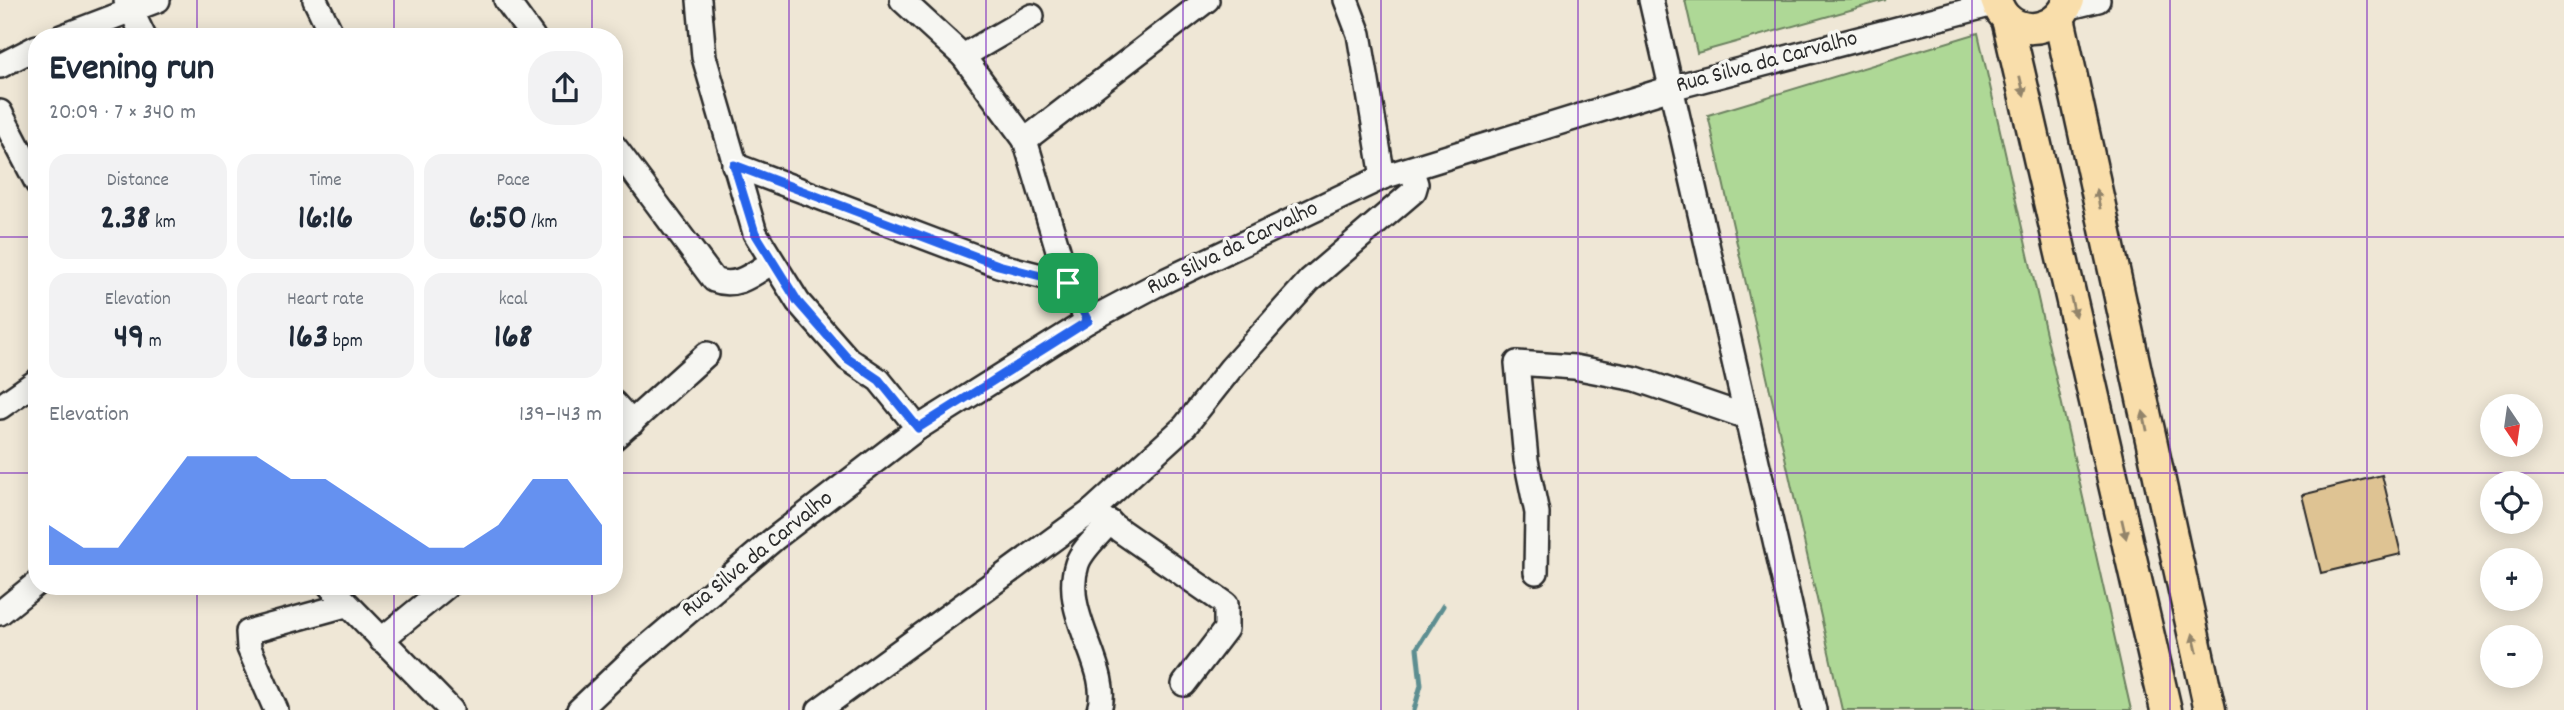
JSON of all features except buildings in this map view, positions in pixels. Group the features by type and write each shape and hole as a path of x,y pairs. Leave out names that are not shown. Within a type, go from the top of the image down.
{"main road":[{"path":"2000,7 2018,26 2036,29 2065,9 2210,710"},
{"path":"2000,7 2165,710"}],"street":[{"path":"80,28 128,6 158,0"},
{"path":"315,0 329,28"},
{"path":"506,0 526,28"},
{"path":"699,0 704,57 755,233 798,302 848,359 879,380 918,428"},
{"path":"902,0 963,55 1025,140 1068,283 1088,321"},
{"path":"1025,140 1207,0"},
{"path":"1346,0 1359,33 1383,177"},
{"path":"1651,0 1744,416 1814,710"},
{"path":"2065,9 2098,0"},
{"path":"128,6 139,28"},
{"name":"Rua Silva da Carvalho","path":"579,710 635,657 774,539 918,428 1088,321 1156,285 1383,177 1671,88 2000,7"},
{"path":"963,55 1032,16"},
{"path":"0,66 28,52"},
{"path":"0,112 28,166"},
{"path":"623,158 714,280 726,284 737,283 772,262"},
{"path":"734,165 998,265 1068,283"},
{"path":"819,710 1101,516 1185,426 1239,359 1310,280 1414,191 1416,184 1411,169"},
{"path":"623,430 707,354"},
{"path":"1536,572 1537,513 1526,460 1517,363 1574,368 1636,379 1744,416"},
{"path":"0,407 28,387"},
{"path":"623,412 632,422"},
{"path":"1101,516 1226,604 1226,629 1184,684"},
{"path":"1099,710 1102,689 1075,606 1074,578 1077,562 1101,516"},
{"path":"0,613 28,590"},
{"path":"338,595 451,710"},
{"path":"381,640 436,595"},
{"path":"276,710 249,648 248,632 346,605"}],"green space":[{"path":"1685,0 1886,0 1697,53"},
{"path":"1978,33 2131,710 1842,710 1708,115"}],"waterway":[{"path":"1414,710 1421,685 1417,648 1443,606"}],"route":[{"path":"734,165 998,265 1068,283 1088,321 918,428 879,380 848,359 798,302 755,233 734,165"}]}
